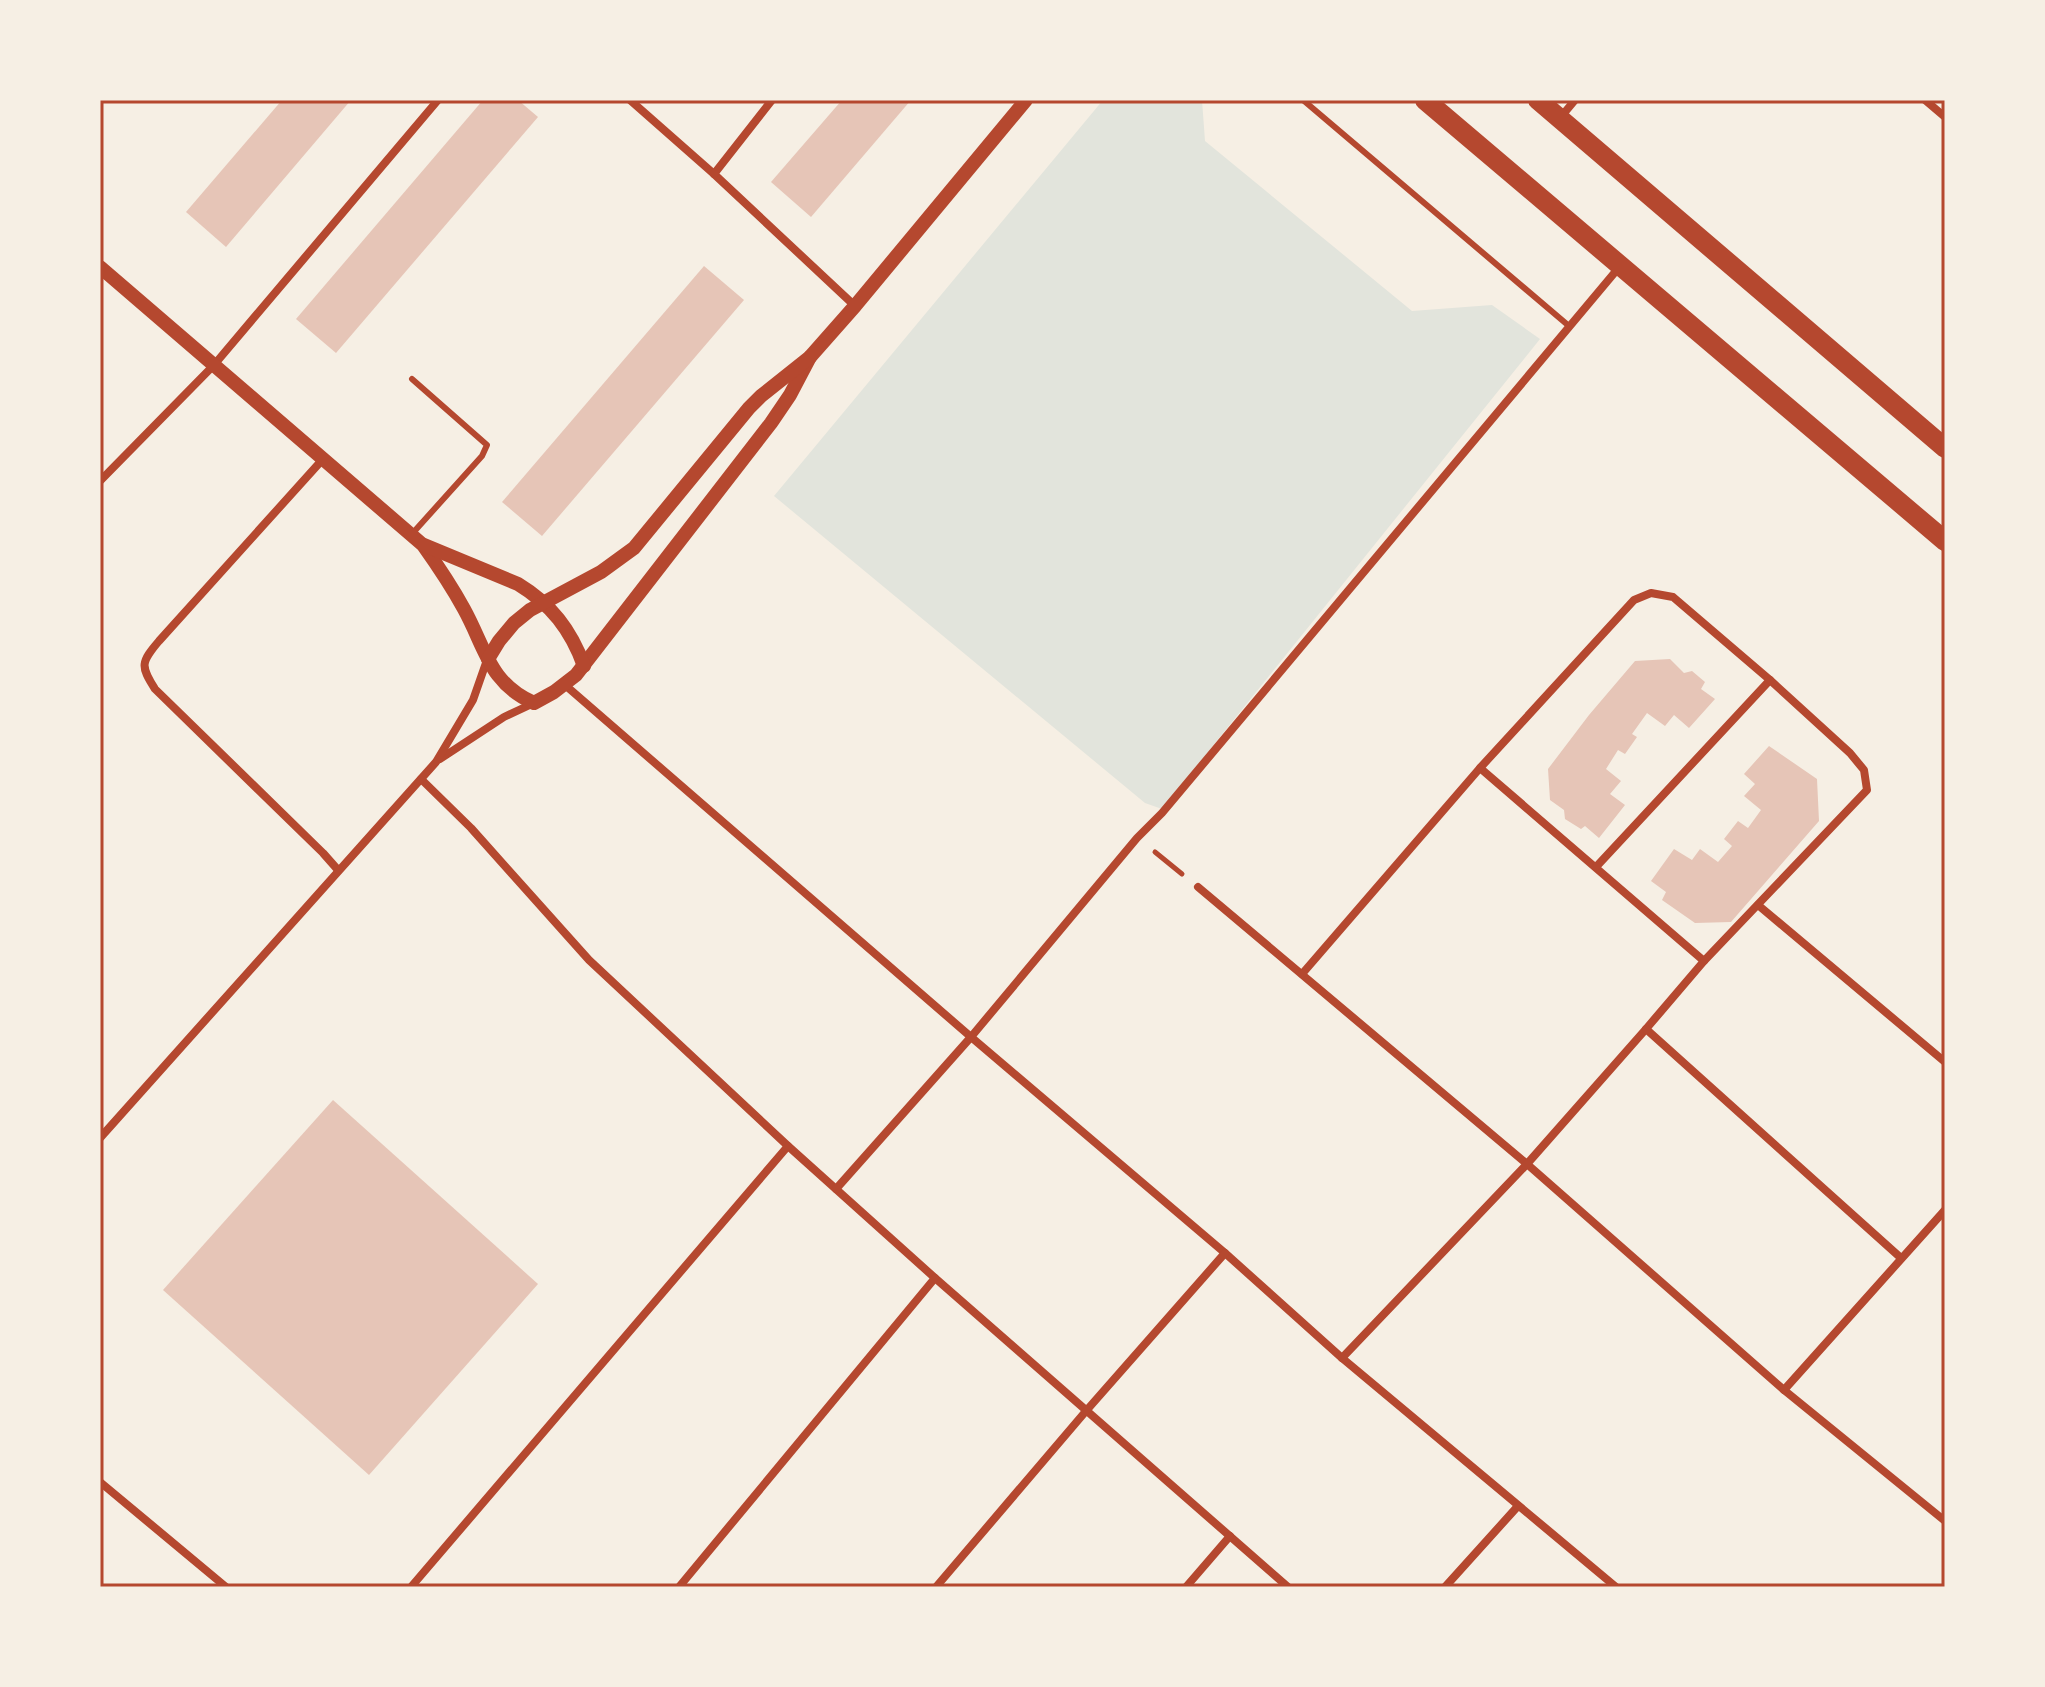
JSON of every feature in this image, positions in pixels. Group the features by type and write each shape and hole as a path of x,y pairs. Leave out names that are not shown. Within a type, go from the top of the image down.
{"main road":[{"path":"1425,100 1945,541"},
{"path":"1538,100 1945,448"}],"street":[{"path":"100,481 214,365 438,100"},
{"path":"630,100 855,306"},
{"path":"714,174 772,100"},
{"path":"100,1138 436,762 473,700 488,659 514,623 544,602 619,561 634,548 749,408 810,357 855,306 1026,100"},
{"path":"1559,118 1575,100"},
{"path":"1925,100 1945,117"},
{"path":"836,1189 971,1037 1137,838 1162,813 1621,265"},
{"path":"100,267 423,545 459,600 502,681 534,703"},
{"path":"436,762 496,722 565,685 584,666 771,423 810,357"},
{"path":"323,459 150,651 144,664 146,675 155,689 338,870"},
{"path":"423,545 518,584 544,602 569,632 584,666"},
{"path":"1302,974 1480,768 1634,600 1651,593 1673,597 1770,680 1850,753 1864,770 1867,790 1704,961 1527,1164 1342,1358"},
{"path":"1596,867 1770,680"},
{"path":"565,685 1225,1253 1342,1358 1616,1587"},
{"path":"1480,768 1704,961"},
{"path":"421,779 471,828 589,960 788,1146 1288,1587"},
{"path":"1198,887 1527,1164 1784,1390 1945,1521"},
{"path":"1758,905 1945,1062"},
{"path":"1646,1029 1901,1258"},
{"path":"411,1587 788,1146"},
{"path":"1784,1390 1945,1210"},
{"path":"936,1587 1225,1253"},
{"path":"679,1587 935,1278"},
{"path":"100,1482 226,1587"},
{"path":"1445,1587 1518,1506"},
{"path":"1186,1587 1230,1536"}],"lane":[{"path":"1303,100 1569,326"},
{"path":"411,535 482,456 487,445 412,379"}],"path":[{"path":"1137,838 1198,887"}],"shaded area":[{"path":"1103,100 1202,100 1205,141 1412,311 1492,305 1540,339 1162,809 1145,803 774,496"}],"building":[{"path":"282,100 351,100 226,247 186,212"},
{"path":"483,100 518,100 538,117 336,353 296,319"},
{"path":"842,100 911,100 811,217 771,182"},
{"path":"704,266 744,300 542,536 502,502"},
{"path":"1670,659 1684,673 1692,671 1705,682 1701,689 1715,699 1689,728 1674,715 1665,726 1647,713 1632,734 1637,737 1625,754 1618,750 1606,769 1621,781 1610,794 1625,805 1599,838 1585,826 1581,829 1565,819 1564,810 1550,800 1548,769 1635,661"},
{"path":"1769,746 1817,779 1819,821 1731,922 1695,923 1662,900 1666,892 1651,881 1674,849 1692,860 1700,849 1718,862 1732,846 1724,839 1738,821 1748,828 1761,810 1744,796 1755,784 1744,774"},
{"path":"333,1100 538,1284 369,1475 163,1290"}]}
